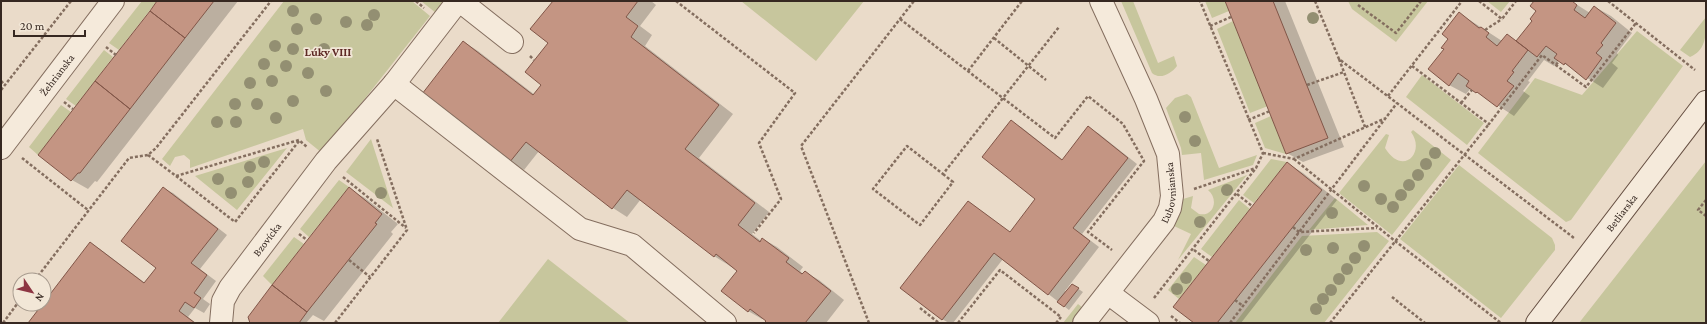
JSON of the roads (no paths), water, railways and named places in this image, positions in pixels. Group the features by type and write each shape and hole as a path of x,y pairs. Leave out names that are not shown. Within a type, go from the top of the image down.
{"street":[{"name":"Žehrianska","path":"9,151 113,1"},
{"path":"459,1 512,42"},
{"name":"Bzovícka","path":"221,323 223,301 230,288 332,167 364,117 394,84 459,1"},
{"name":"Ľubovnianska","path":"1084,323 1164,221 1170,208 1172,196 1168,154 1146,99 1101,1"},
{"path":"394,84 580,229 632,245 725,323"},
{"name":"Betliarska","path":"1537,323 1703,109"},
{"path":"1108,293 1148,323"}],"district":[{"name":"Lúky VIII","path":"328,52"}]}
